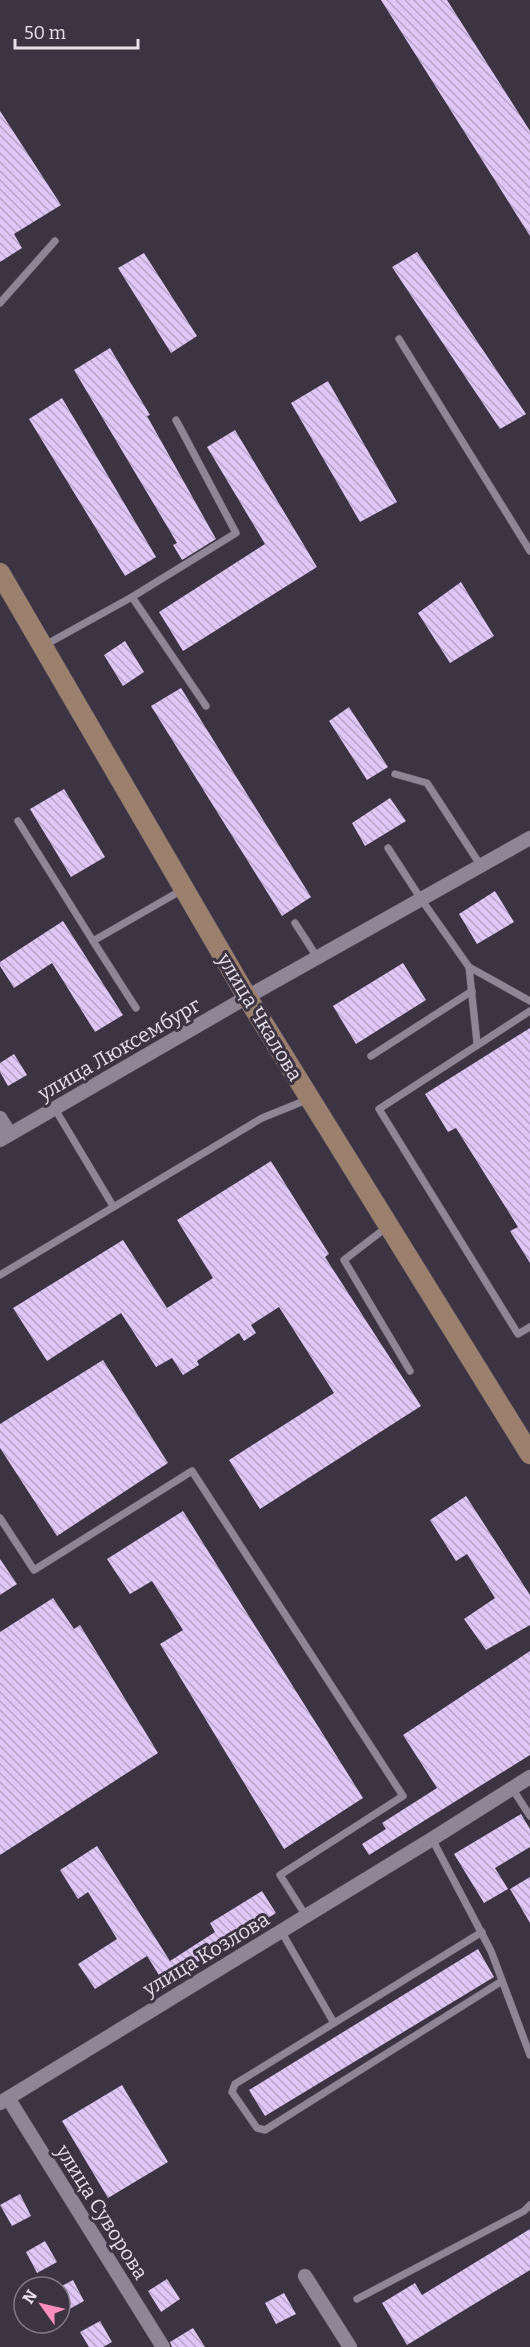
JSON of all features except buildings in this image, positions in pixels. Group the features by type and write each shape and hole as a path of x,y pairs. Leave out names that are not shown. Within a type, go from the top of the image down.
{"street":[{"name":"улица Чкалова","path":"0,573 309,1099 389,1226 525,1432 530,1454"},
{"name":"улица Люксембург","path":"0,1118 5,1137 317,957 530,838"},
{"name":"улица Козлова","path":"4,2100 530,1777"},
{"name":"улица Суворова","path":"4,2100 163,2347"},
{"path":"305,2276 350,2347"}],"lane":[{"path":"0,303 55,242"},
{"path":"399,339 530,551"},
{"path":"43,647 132,597 236,533 176,420"},
{"path":"132,597 206,706"},
{"path":"395,774 427,783 481,866"},
{"path":"18,821 136,1008"},
{"path":"388,848 470,967 530,1000"},
{"path":"93,941 184,889"},
{"path":"295,923 317,957"},
{"path":"470,967 477,1043"},
{"path":"371,1056 472,991"},
{"path":"530,1011 477,1043 379,1109 518,1334 530,1327"},
{"path":"0,1275 262,1118 309,1099"},
{"path":"55,1109 113,1206"},
{"path":"389,1226 344,1260 410,1371"},
{"path":"0,1518 34,1570 192,1471 403,1796 280,1875 306,1916"},
{"path":"512,1788 530,1815"},
{"path":"432,1839 482,1932 530,2055"},
{"path":"280,1931 334,2023"},
{"path":"482,1932 232,2088 232,2092 257,2128 265,2130 502,1981"},
{"path":"357,2299 524,2211 530,2205"}]}
